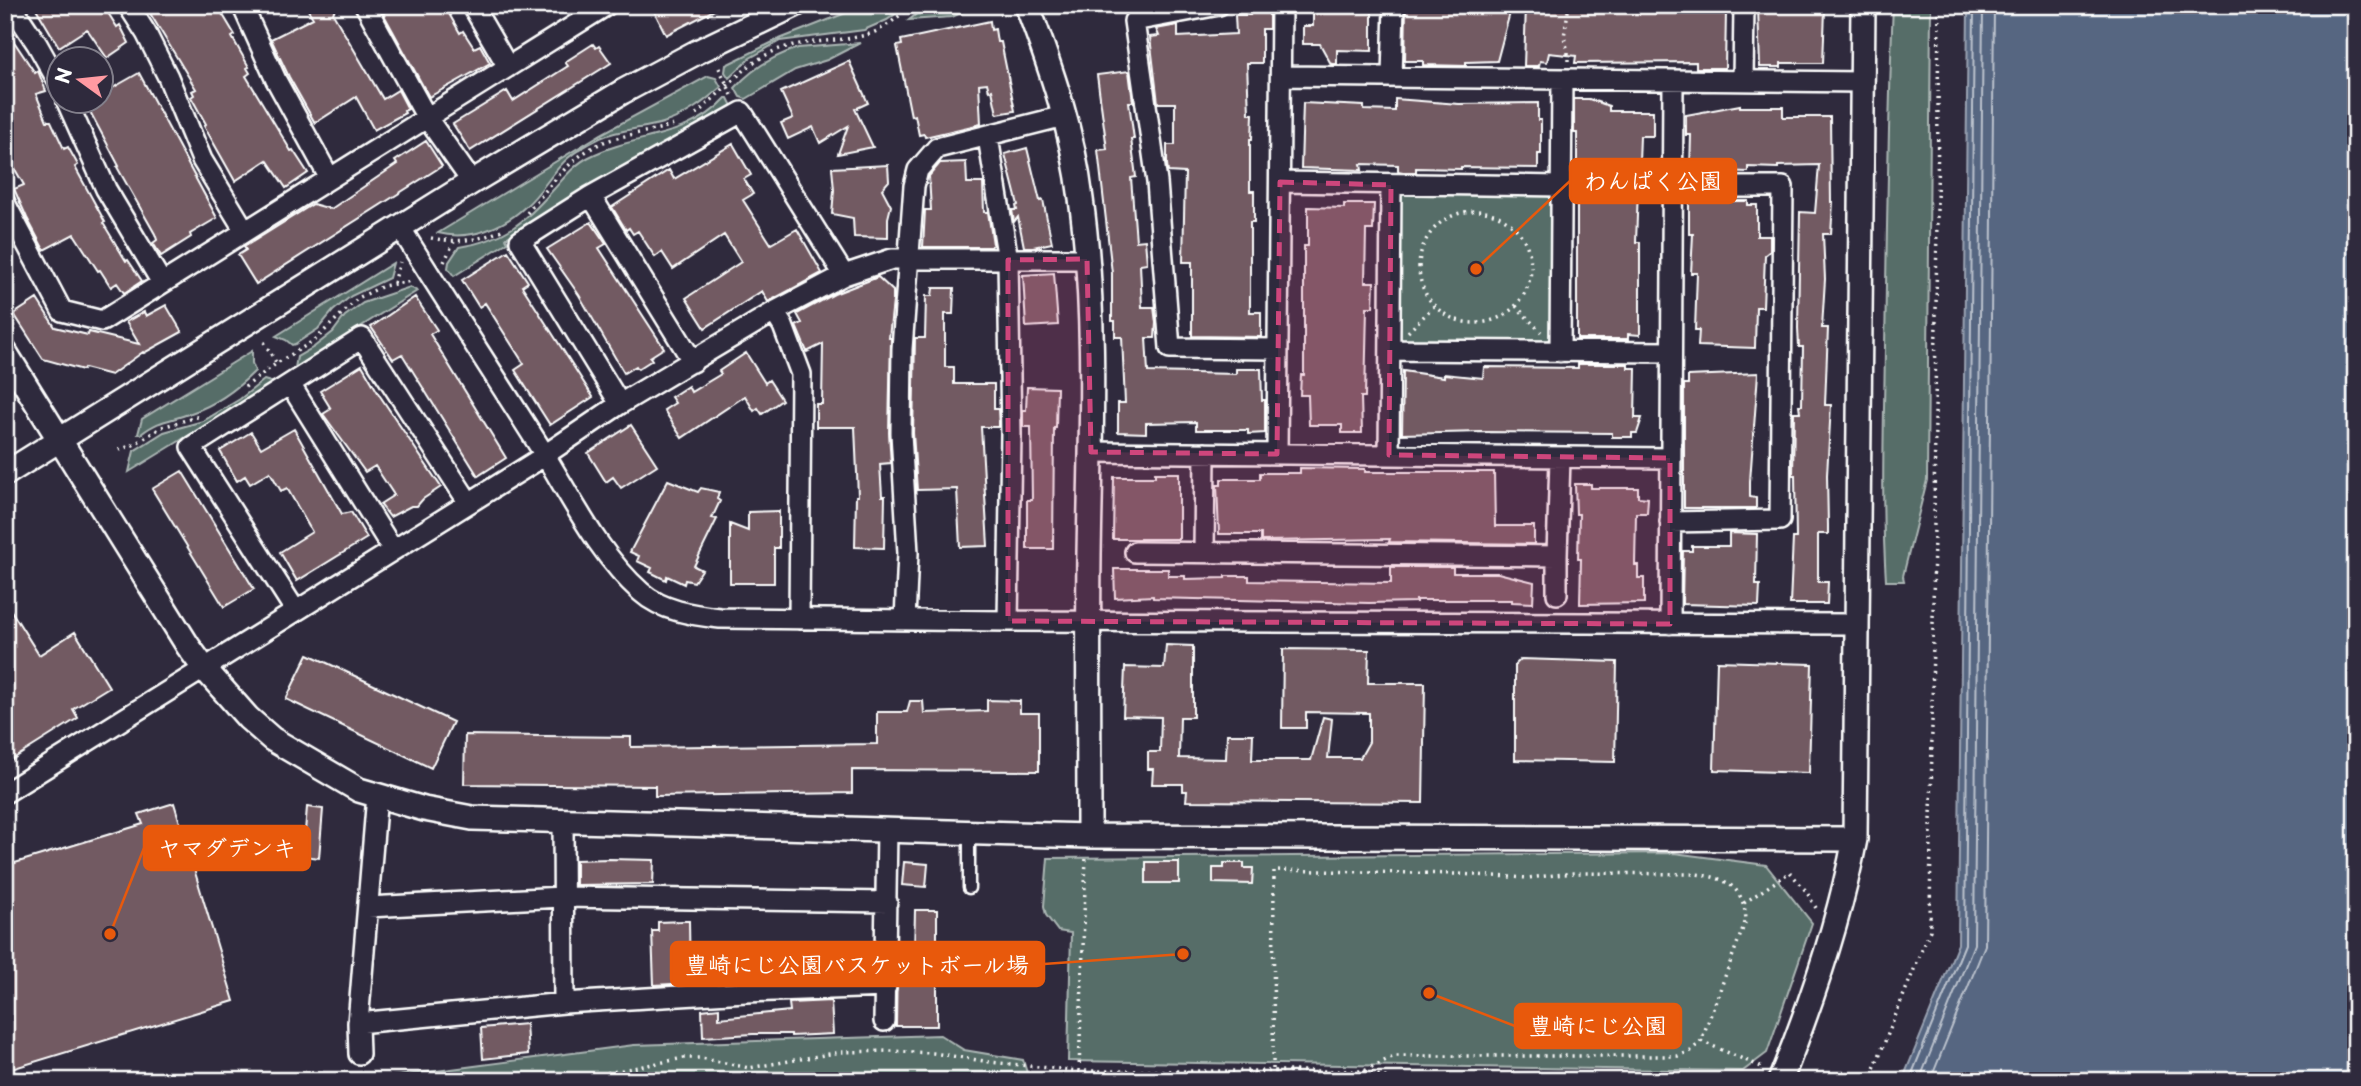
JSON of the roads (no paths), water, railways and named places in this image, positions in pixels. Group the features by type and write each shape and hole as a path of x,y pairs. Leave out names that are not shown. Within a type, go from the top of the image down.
{"street":[{"path":"11,5 46,60"},
{"path":"128,5 159,58 202,160 245,231"},
{"path":"242,5 276,80 329,177"},
{"path":"365,5 427,118 472,182"},
{"path":"472,5 508,67"},
{"path":"5,474 472,182 622,92 795,5"},
{"path":"1027,5 1048,60 1064,116 1081,197 1087,259 1091,452 1088,846"},
{"path":"1219,5 1133,13 1157,182 1170,348 1278,349"},
{"path":"1277,454 1281,5"},
{"path":"1392,76 1394,5"},
{"path":"1743,81 1744,5"},
{"path":"1775,1076 1807,1013 1844,896 1855,839 1863,5"},
{"path":"5,203 12,236 62,311 102,321 600,7"},
{"path":"1282,76 1862,82"},
{"path":"1560,352 1562,79"},
{"path":"1670,624 1673,81"},
{"path":"620,404 520,241 591,196 742,111 844,275"},
{"path":"73,116 106,189 162,283"},
{"path":"905,621 908,553 901,433 902,349 914,186 918,170 937,148 1064,116"},
{"path":"988,137 1008,260 1011,434 1008,621"},
{"path":"1280,182 1560,187"},
{"path":"1389,455 1391,185"},
{"path":"1670,522 1780,520 1783,187 1672,187"},
{"path":"591,196 693,362"},
{"path":"400,227 437,270 545,455 623,575 643,594 665,607 692,615 720,618 905,621 1857,624"},
{"path":"5,793 545,455 620,404 774,312 844,275 892,259 1087,259"},
{"path":"774,312 783,326 801,374 799,619"},
{"path":"295,611 191,447 362,338 469,503"},
{"path":"1390,350 1671,352"},
{"path":"5,352 188,646 233,703 272,739 359,790 424,809 472,818 969,832 1088,846 1855,839"},
{"path":"290,384 393,550"},
{"path":"1091,452 1670,458"},
{"path":"1204,552 1205,453"},
{"path":"1557,594 1560,458"},
{"path":"1135,552 1557,556"},
{"path":"359,1054 358,1023 377,795"},
{"path":"564,821 564,1003"},
{"path":"884,1021 887,830"},
{"path":"368,907 562,897 887,902"},
{"path":"358,1023 564,1003 886,987"}],"lane":[{"path":"969,832 969,888"}],"water":[{"path":"1968,5 2356,5 2356,1081 1902,1081 1958,944"}],"place":[{"name":"わんぱく公園","path":"1476,269"},
{"name":"ヤマダデンキ","path":"110,934"},
{"name":"豊崎にじ公園バスケットボール場","path":"1183,954"},
{"name":"豊崎にじ公園","path":"1429,993"}]}
